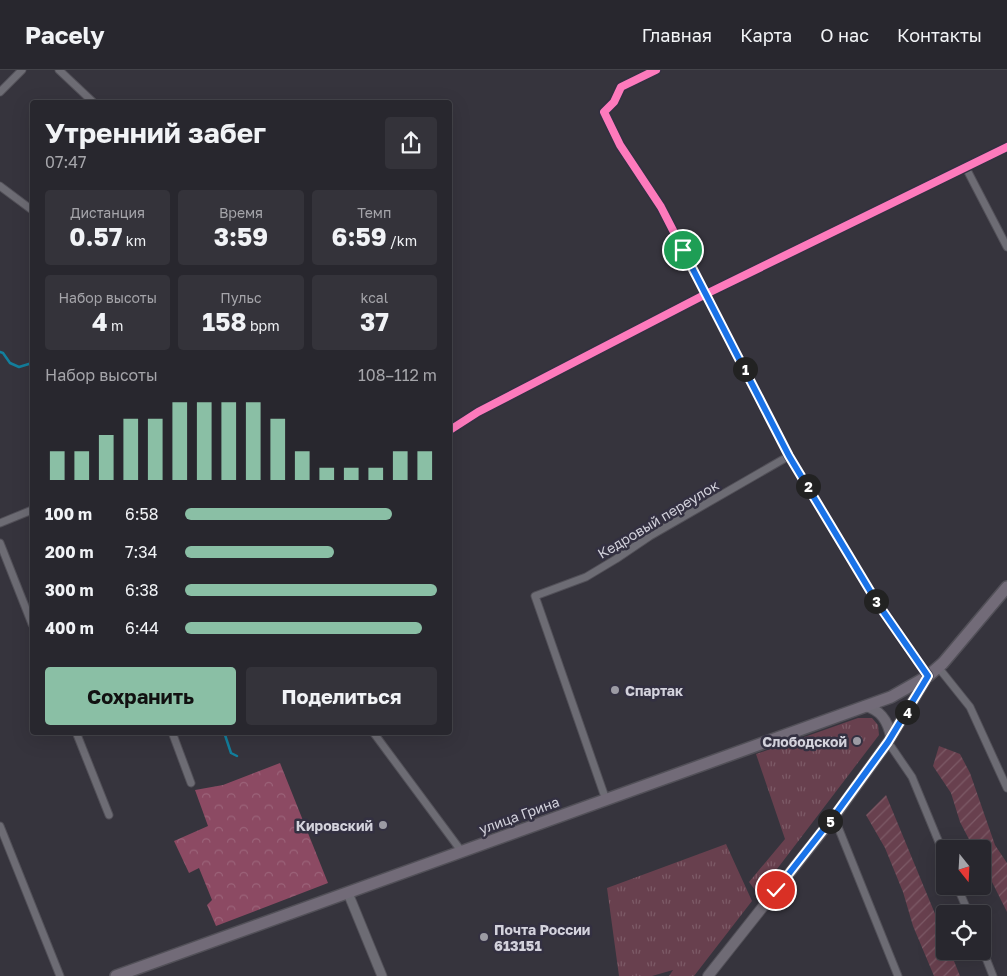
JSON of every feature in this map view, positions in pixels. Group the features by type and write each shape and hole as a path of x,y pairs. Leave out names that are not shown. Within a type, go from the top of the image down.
{"highway":[{"name":"улица Грина","path":"116,976 891,697 928,676 938,667 1007,587"}],"main road":[{"path":"708,976 834,816 890,739 928,676"},
{"path":"865,706 872,708 883,716 889,729 890,739"}],"street":[{"path":"0,92 22,70"},
{"path":"59,70 91,100"},
{"path":"656,70 621,87 614,102 604,112 620,145 661,207 789,456 878,604 928,676"},
{"path":"452,429 478,412 706,294 1007,147"},
{"path":"966,168 1007,247"},
{"path":"0,186 30,208"},
{"name":"Кедровый переулок","path":"606,800 535,596 586,577 616,560 650,536 789,456"},
{"path":"0,524 30,511"},
{"path":"0,542 30,619"},
{"path":"938,667 970,707 1007,788"},
{"path":"77,735 109,815"},
{"path":"173,735 191,783"},
{"path":"375,735 462,852"},
{"path":"890,739 912,777 938,840"},
{"path":"834,816 898,976"},
{"path":"0,826 60,976"},
{"path":"348,893 382,976"},
{"path":"987,960 993,976"}],"green space":[{"path":"858,718 872,718 878,725 879,735 758,894 749,882 785,839 756,754"},
{"path":"939,746 960,754 970,773 995,845 1007,863 1007,912 991,880 991,840 969,840 960,822 951,793 933,766"},
{"path":"280,763 328,883 216,926 207,905 212,900 199,868 189,873 174,841 208,826 195,790 223,785"},
{"path":"886,795 936,916 936,960 954,960 960,976 934,976 913,926 903,892 885,848 866,815"},
{"path":"726,844 752,901 694,976 669,976 673,970 652,976 619,976 607,888"}],"waterway":[{"path":"0,352 3,353 10,363 19,367 30,364"},
{"path":"225,735 231,753 237,756"}],"cycle path":[{"path":"656,70 621,87 614,102 604,112 620,145 661,207 789,456 878,604 928,676"},
{"path":"452,429 478,412 706,294 1007,147"}],"place":[{"name":"Спартак","path":"615,690"},
{"name":"Слободской","path":"857,741"},
{"name":"Кировский","path":"383,825"},
{"name":"Почта России 613151","path":"484,937"}],"route":[{"path":"683,250 789,456 878,604 928,676 888,742 834,816 776,890"}]}
